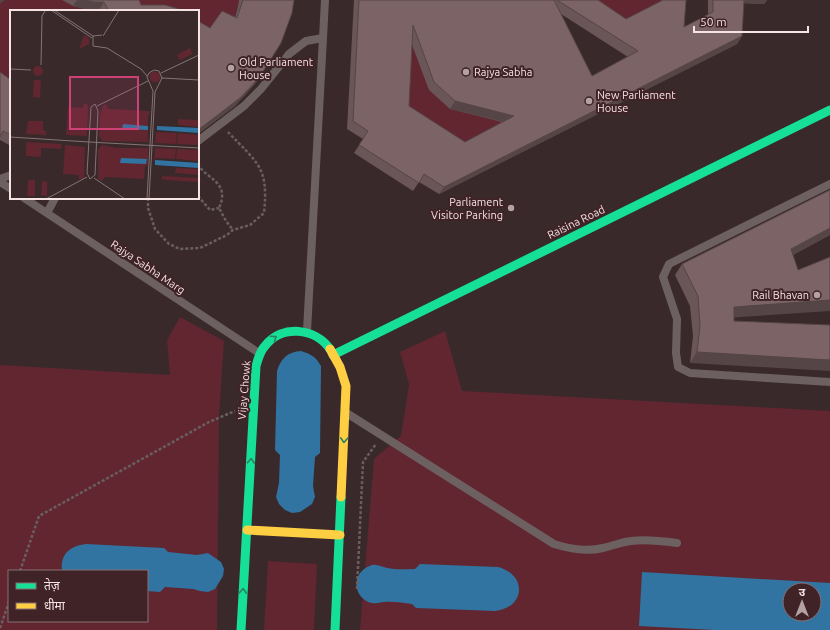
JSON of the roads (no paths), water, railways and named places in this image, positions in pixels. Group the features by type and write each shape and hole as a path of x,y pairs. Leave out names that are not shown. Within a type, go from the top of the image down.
{"main road":[{"name":"Raisina Road","path":"333,355 830,110"},
{"name":"Vijay Chowk","path":"241,630 256,366 259,354 266,344 283,333 307,332"},
{"path":"307,332 325,343 333,355 345,382 346,413 335,630"},
{"path":"247,530 340,535"}],"lane":[{"path":"307,332 325,0"},
{"path":"199,140 244,106 261,90 289,54 306,41 323,38"},
{"path":"10,175 0,180 10,188"},
{"path":"830,184 669,264 663,277 677,319 676,353 678,367 690,373 830,382"},
{"name":"Rajya Sabha Marg","path":"26,199 259,354"},
{"path":"47,213 54,199"},
{"path":"346,413 554,544 569,549 584,550 603,548 629,541 648,539 677,543"}],"water":[{"path":"301,351 313,356 321,366 320,453 315,457 313,486 315,497 312,504 300,512 292,513 285,510 279,504 276,497 279,483 280,455 275,450 277,371 286,356"},
{"path":"86,544 164,548 168,552 197,555 208,553 221,562 224,569 223,576 215,589 208,592 193,589 165,587 160,592 148,591 148,570 62,570 64,556 71,549"},
{"path":"420,564 498,567 508,571 514,577 518,584 519,591 517,598 505,609 495,611 416,608 412,604 398,602 368,602 358,591 356,584 358,577 364,569 369,566 376,565 394,569 415,569"},
{"path":"642,572 813,582 782,582 782,622 822,622 822,583 830,583 830,630 715,630 639,626"}],"place":[{"name":"Old Parliament House","path":"231,68"},
{"name":"Rajya Sabha","path":"466,72"},
{"name":"New Parliament House","path":"589,101"},
{"name":"Parliament Visitor Parking","path":"511,208"},
{"name":"Rail Bhavan","path":"817,295"}]}
